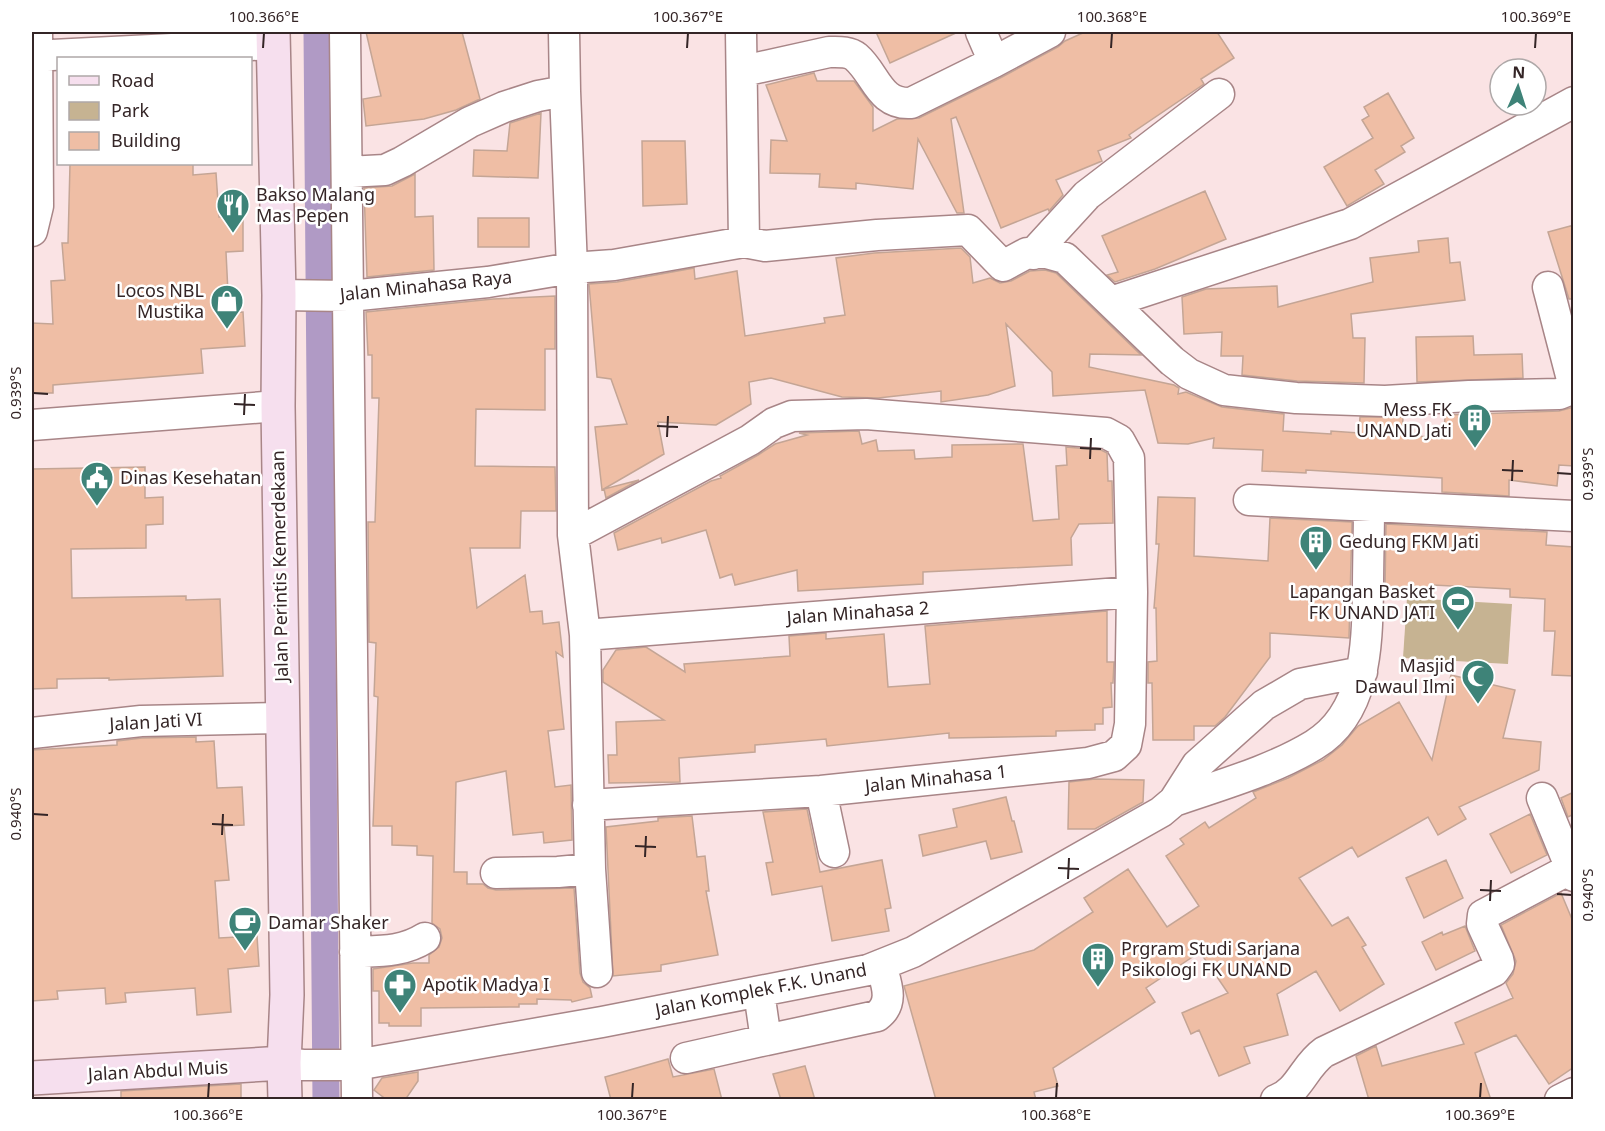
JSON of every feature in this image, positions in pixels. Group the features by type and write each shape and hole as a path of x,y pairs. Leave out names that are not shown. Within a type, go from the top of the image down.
{"main road":[{"name":"Jalan Perintis Kemerdekaan","path":"273,38 287,296 278,406 287,995 293,1064 285,1100"},
{"name":"Jalan Abdul Muis","path":"32,1078 293,1064"}],"street":[{"path":"345,32 347,172 344,296 355,952 351,1065 357,1100"},
{"path":"564,32 572,268 573,535 585,635 590,869 597,972"},
{"path":"741,32 744,242"},
{"path":"981,32 994,62"},
{"path":"743,71 829,52 843,52 855,56 887,96 899,104 911,103 1050,32"},
{"path":"32,231 38,206 36,48 273,38"},
{"path":"347,172 385,170 470,122 538,96 565,91"},
{"path":"1033,254 1087,195 1219,94"},
{"path":"1111,302 1350,224 1574,102"},
{"name":"Jalan Minahasa Raya","path":"287,296 344,296 488,282 572,268 614,265 744,242 765,246 877,235 968,230 1003,266 1023,254 1033,254"},
{"path":"1033,254 1047,253 1065,258 1189,374 1224,390 1296,398 1385,401 1559,394 1574,387 1548,287"},
{"path":"32,425 278,406"},
{"name":"Jalan Minahasa 1","path":"573,535 750,440 774,423 792,416 866,414 1106,433 1119,440 1129,458 1132,592 1130,724 1125,745 1114,756 1088,763 821,791 588,805"},
{"path":"1249,500 1574,516"},
{"path":"1362,672 1367,633 1370,507"},
{"name":"Jalan Minahasa 2","path":"585,635 1132,592"},
{"name":"Jalan Komplek F.K. Unand","path":"293,1064 351,1065 759,992 868,970 913,952 1161,812 1174,801 1197,765 1264,705 1300,684 1362,672 1355,693 1340,722 1316,744 1279,763 1174,801"},
{"name":"Jalan Jati VI","path":"32,733 141,721 282,718"},
{"path":"821,791 834,852"},
{"path":"1276,1100 1286,1096 1294,1088 1307,1067 1324,1052 1494,971 1498,959 1482,924 1483,915 1572,873 1542,798"},
{"path":"496,873 590,869"},
{"path":"355,952 397,950 412,946 425,938"},
{"path":"686,1058 877,1016 883,1012 889,995 881,965"},
{"path":"759,992 766,1040"},
{"path":"1560,1100 1574,1093"}],"green space":[{"name":"Lapangan Basket FK UNAND JATI","path":"1407,598 1512,604 1508,664 1403,658"}],"building":[{"path":"366,32 462,32 480,99 456,110 424,119 366,126 363,99 381,96"},
{"path":"876,32 958,32 890,63"},
{"path":"1085,32 1217,32 1234,58 1201,79 1204,84 1129,135 1131,138 1098,151 1102,161 1056,180 1063,195 1049,211 1048,209 1001,228 956,117 951,119 964,213 957,213 918,139 913,189 856,183 856,189 819,187 820,174 770,173 771,140 787,141 766,85 814,73 817,81 854,81 873,107 873,131 897,119 919,118"},
{"path":"1388,93 1414,138 1401,146 1405,152 1375,170 1384,184 1347,206 1324,167 1373,138 1362,120 1369,116 1364,107"},
{"path":"541,113 538,178 473,176 474,150 507,151 510,123"},
{"path":"642,141 685,141 687,204 643,206"},
{"path":"70,165 193,165 193,175 216,173 219,217 243,217 243,251 226,252 229,313 243,312 245,346 201,349 203,373 53,385 53,393 32,393 32,323 53,324 51,281 65,280 62,243 68,243"},
{"path":"415,174 415,217 433,216 434,270 367,277 364,188 392,186"},
{"path":"1205,191 1226,239 1155,269 1115,282 1107,275 1118,272 1102,236"},
{"path":"478,218 529,218 529,247 478,247"},
{"path":"1574,225 1574,299 1569,299 1548,232"},
{"path":"1448,238 1450,263 1460,262 1465,300 1351,314 1353,338 1365,338 1364,383 1297,381 1242,375 1243,356 1221,356 1222,332 1184,334 1182,297 1206,289 1277,286 1278,307 1373,282 1370,258 1419,252 1418,241"},
{"path":"961,248 970,257 973,283 990,278 1000,283 1011,281 1030,271 1045,270 1056,273 1141,355 1090,354 1089,367 1174,385 1179,388 1178,394 1186,392 1222,407 1284,414 1283,431 1359,433 1360,417 1403,417 1402,435 1444,438 1445,415 1559,411 1574,407 1574,466 1559,465 1557,486 1509,480 1509,496 1442,492 1442,478 1306,470 1306,473 1262,471 1263,450 1213,448 1214,438 1188,444 1158,443 1145,390 1053,396 1052,372 1006,324 1015,386 988,395 941,402 941,391 878,398 842,397 771,378 749,382 751,404 716,425 658,422 664,454 602,490 595,427 627,424 611,379 597,377 589,284 617,282 694,268 695,279 737,271 745,336 825,323 824,318 845,315 836,258 874,253"},
{"path":"555,296 555,349 545,349 545,410 476,409 475,466 555,467 556,511 521,511 520,548 470,548 477,608 525,575 530,612 542,611 543,624 559,622 563,657 556,652 564,729 548,731 555,787 571,785 572,840 544,843 543,832 513,835 506,771 456,782 454,872 467,872 467,884 483,884 496,890 574,888 580,973 583,982 590,988 592,997 572,1002 571,1000 537,999 537,1004 519,1004 519,1007 421,1008 421,1026 389,1026 389,1023 379,1023 379,991 373,991 373,969 429,963 429,955 439,947 442,938 440,929 432,923 433,856 417,855 417,846 392,845 392,826 373,826 378,697 374,696 376,643 369,642 368,522 375,522 379,398 372,398 372,355 368,355 366,312 493,299"},
{"path":"1473,336 1474,355 1522,354 1523,378 1417,382 1416,337"},
{"path":"859,431 862,444 876,440 878,451 914,450 915,459 952,457 952,445 1023,444 1033,521 1059,519 1056,466 1067,465 1066,447 1101,450 1107,453 1108,481 1112,481 1113,523 1079,524 1071,538 1072,565 923,572 923,584 798,591 797,570 735,585 732,574 720,578 706,530 662,543 661,538 618,550 614,533 711,481 721,478 720,476 775,444 807,435 799,433"},
{"path":"145,467 145,498 163,497 163,524 146,525 146,548 71,549 72,598 186,596 186,600 220,599 223,676 109,680 109,678 57,679 57,688 32,689 32,469"},
{"path":"639,480 606,498 604,489"},
{"path":"1158,497 1195,498 1194,556 1268,561 1270,518 1352,522 1349,638 1270,633 1270,657 1225,717 1215,726 1194,726 1194,740 1153,740 1152,683 1148,683 1148,662 1157,661 1156,608 1154,608 1159,544 1156,544"},
{"path":"1386,524 1547,532 1546,545 1574,547 1574,676 1552,675 1555,631 1544,631 1545,599 1510,597 1510,589 1433,585 1432,593 1385,590"},
{"path":"1107,611 1107,662 1114,662 1113,683 1111,683 1112,707 1103,708 1103,724 1095,724 1095,730 1056,731 1056,736 949,738 949,733 827,746 826,739 755,745 755,752 679,758 680,782 609,783 608,755 617,755 616,722 664,720 603,682 603,670 616,650 646,647 685,672 684,664 790,656 789,636 826,633 826,639 884,634 888,687 930,684 925,626"},
{"path":"1451,675 1515,690 1503,738 1541,742 1539,770 1459,807 1466,819 1438,835 1428,817 1358,857 1352,847 1299,878 1332,926 1348,917 1366,945 1362,947 1384,984 1340,1011 1316,971 1277,994 1288,1035 1244,1047 1250,1063 1219,1076 1199,1030 1191,1034 1182,1013 1228,993 1200,952 1146,988 1155,1002 1053,1068 1058,1086 1034,1092 1036,1100 936,1100 904,986 1034,950 1093,912 1084,898 1128,869 1167,927 1199,906 1166,856 1184,844 1180,839 1205,822 1209,828 1256,798 1253,792 1288,778 1323,760 1342,745 1358,726 1399,702 1432,760"},
{"path":"196,737 196,742 214,741 217,788 242,787 244,825 224,826 229,880 215,881 219,938 257,936 259,966 228,969 231,1012 197,1015 195,988 125,993 126,1002 106,1004 105,988 57,991 58,999 32,1001 32,750 117,745 117,741 142,738"},
{"path":"1095,779 1144,780 1143,802 1095,829 1068,829 1069,782"},
{"path":"1574,792 1574,814 1568,817 1561,798"},
{"path":"1006,797 1022,852 991,859 986,841 923,856 919,835 957,827 953,809"},
{"path":"807,809 820,872 882,860 891,908 885,909 889,931 832,941 822,886 772,895 766,863 773,862 763,812"},
{"path":"1530,814 1547,855 1511,873 1490,834"},
{"path":"692,816 697,857 705,856 709,891 706,891 718,955 661,965 661,971 613,976 606,827 658,821 658,818"},
{"path":"1446,860 1463,898 1424,918 1406,878"},
{"path":"1561,893 1574,924 1574,1067 1549,1084 1516,1035 1475,1053 1491,1100 1369,1100 1356,1056 1376,1046 1382,1066 1464,1044 1455,1023 1513,998 1506,983 1513,974 1516,961 1501,925"},
{"path":"1465,926 1475,951 1436,970 1422,942 1442,932 1443,935"},
{"path":"668,1059 673,1077 714,1069 722,1100 611,1100 605,1077"},
{"path":"805,1066 815,1100 781,1100 773,1074"},
{"path":"418,1072 418,1081 405,1100 387,1100 374,1090 382,1078"},
{"path":"241,1084 241,1100 121,1100 121,1091"}],"waterway":[{"path":"317,32 326,1100"}],"place":[{"name":"Bakso Malang Mas Pepen","path":"233,234"},
{"name":"Locos NBL Mustika","path":"227,330"},
{"name":"Mess FK UNAND Jati","path":"1475,449"},
{"name":"Dinas Kesehatan","path":"97,507"},
{"name":"Gedung FKM Jati","path":"1316,571"},
{"name":"Lapangan Basket FK UNAND JATI","path":"1458,631"},
{"name":"Masjid Dawaul Ilmi","path":"1478,705"},
{"name":"Damar Shaker","path":"245,952"},
{"name":"Prgram Studi Sarjana Psikologi FK UNAND","path":"1098,988"},
{"name":"Apotik Madya I","path":"400,1014"}]}
